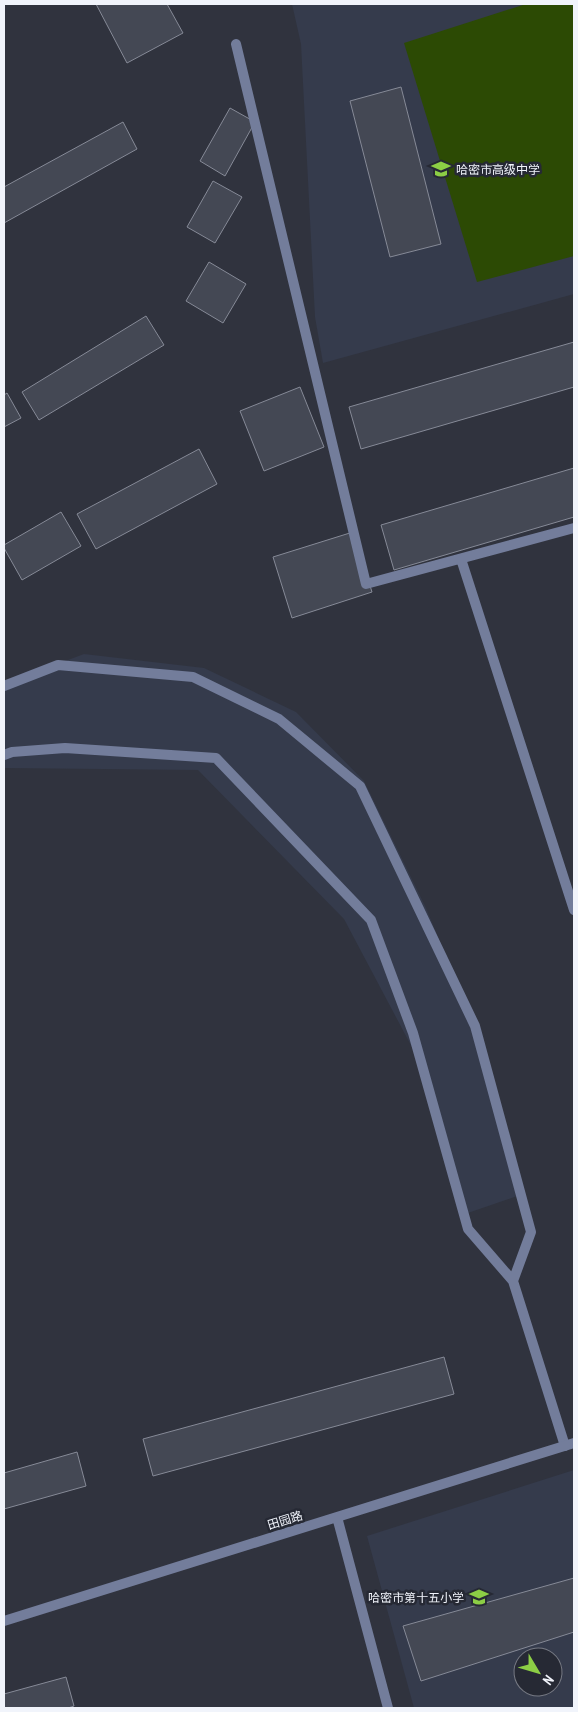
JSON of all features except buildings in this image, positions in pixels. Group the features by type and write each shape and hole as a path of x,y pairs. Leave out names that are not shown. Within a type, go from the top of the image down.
{"street":[{"path":"236,44 366,584 574,528"},
{"path":"461,559 574,910"},
{"path":"4,686 58,664 193,677 278,718 360,786 475,1026 531,1232 513,1281"},
{"path":"4,755 12,752 65,748 216,758 371,920 413,1032 468,1229 513,1281 570,1444"},
{"name":"田园路","path":"4,1621 570,1444"},
{"path":"337,1517 388,1708"}],"shaded area":[{"name":"哈密市高级中学","path":"292,4 574,4 574,294 323,363 315,317 301,44"},
{"path":"84,654 204,668 296,712 364,781 426,908 483,1047 523,1194 462,1215 415,1053 344,919 198,770 4,768 4,684"},
{"name":"哈密市第十五小学","path":"574,1470 574,1708 414,1708 367,1536"}],"green space":[{"path":"526,4 574,4 574,256 477,282 404,43"}],"place":[{"name":"哈密市高级中学","path":"441,169"},
{"name":"哈密市第十五小学","path":"479,1597"}]}
